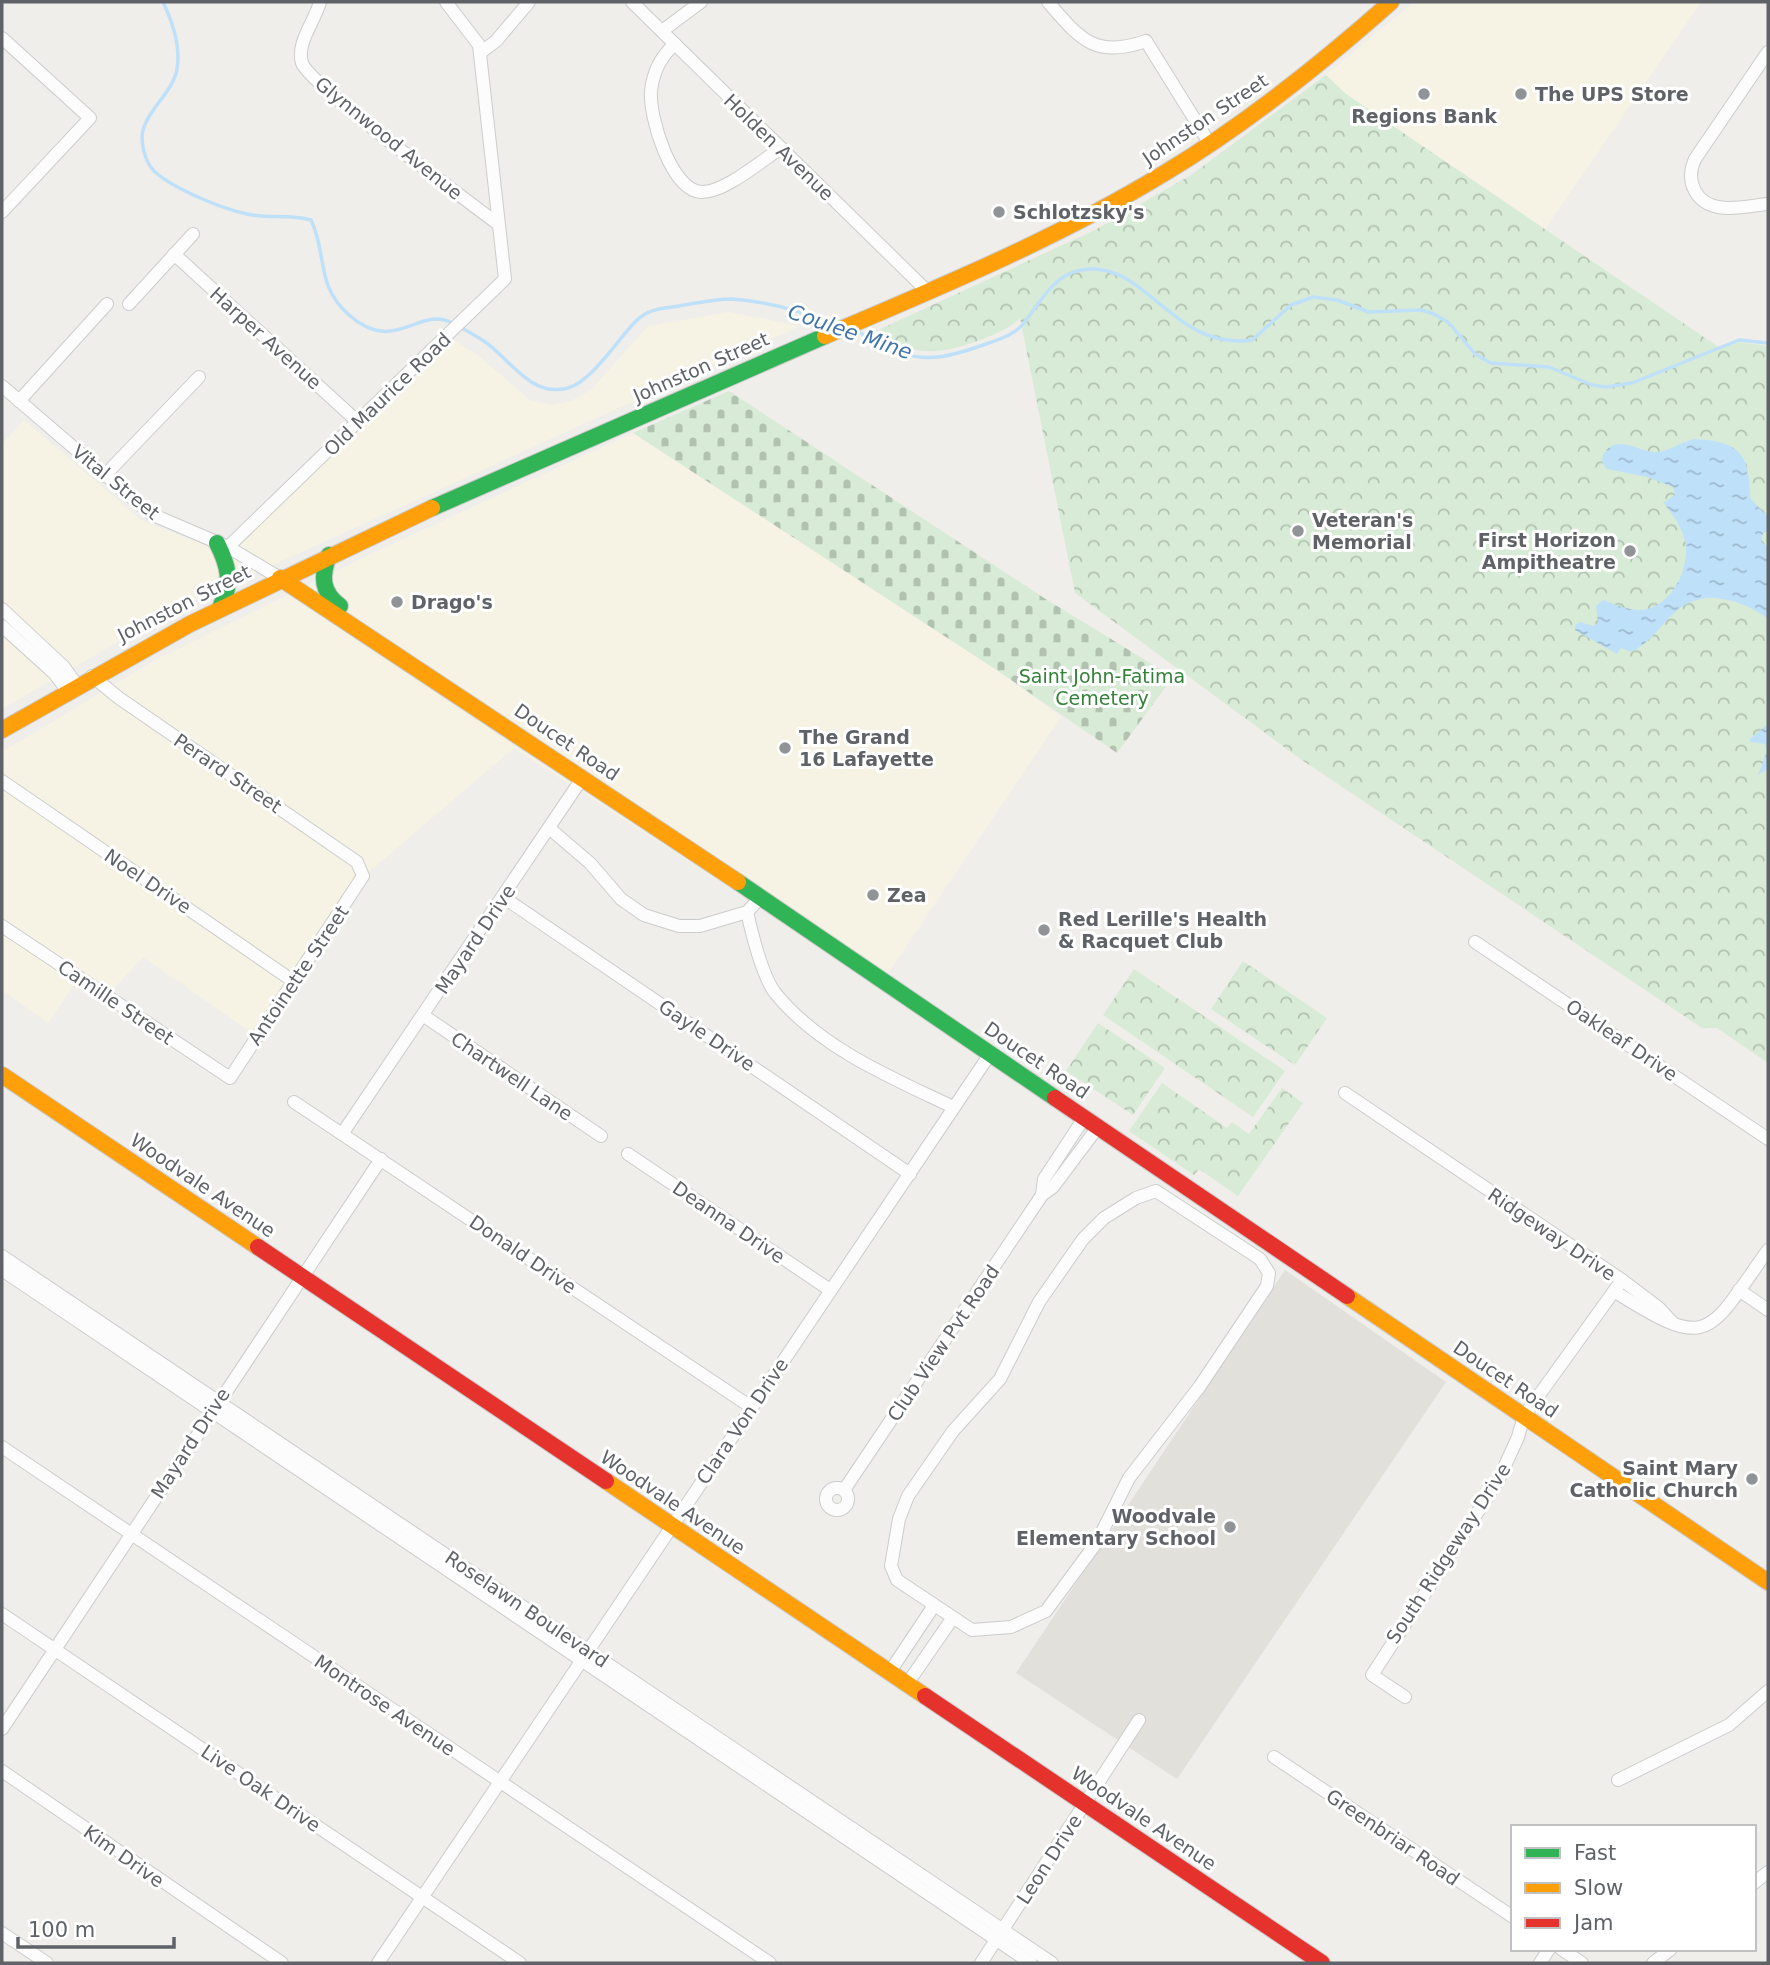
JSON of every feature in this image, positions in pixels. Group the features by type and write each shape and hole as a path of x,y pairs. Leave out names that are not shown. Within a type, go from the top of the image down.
{"street":[{"name":"Glynnwood Avenue","path":"320,2 301,51 305,68 345,105 498,225"},
{"path":"446,2 477,42 480,53 498,225"},
{"path":"480,53 496,41 529,2"},
{"name":"Holden Avenue","path":"632,2 927,291"},
{"path":"662,31 701,2"},
{"path":"1048,2 1090,43 1113,49 1146,41 1210,144"},
{"name":"Johnston Street","path":"2,730 72,687 221,605 927,291 1112,203 1210,144 1279,95 1391,2"},
{"path":"2,38 90,118 2,212"},
{"path":"675,44 659,64 651,100 664,151 681,182 693,190 716,189 780,148"},
{"path":"1768,52 1695,159 1690,177 1698,196 1710,205 1725,208 1768,204"},
{"name":"Old Maurice Road","path":"222,545 358,422 505,279 498,225"},
{"path":"129,304 192,234"},
{"name":"Harper Avenue","path":"174,254 358,422"},
{"path":"19,401 107,304"},
{"path":"104,476 199,377"},
{"name":"Vital Street","path":"2,386 151,514 222,545 280,578"},
{"path":"221,605 226,597 230,572 222,545"},
{"path":"329,555 322,581 327,598 500,716 523,738"},
{"name":"Doucet Road","path":"280,578 583,777 1768,1582"},
{"path":"2,609 64,667 72,687"},
{"path":"2,626 72,687"},
{"name":"Perard Street","path":"92,676 119,698 357,862 363,871"},
{"name":"Mayard Drive","path":"342,1134 583,777"},
{"name":"Noel Drive","path":"2,781 293,981"},
{"path":"549,828 590,863 621,898 644,915 680,926 700,926 747,912 760,898"},
{"name":"Antoinette Street","path":"230,1078 360,882 363,871"},
{"name":"Gayle Drive","path":"503,897 910,1174"},
{"path":"747,912 753,938 774,993 847,1055 953,1107"},
{"name":"Camille Street","path":"2,926 230,1078"},
{"name":"Oakleaf Drive","path":"1475,942 1768,1139"},
{"name":"Chartwell Lane","path":"424,1016 601,1136"},
{"name":"Clara Von Drive","path":"378,1963 990,1054"},
{"name":"Woodvale Avenue","path":"2,1075 1322,1963"},
{"name":"Ridgeway Drive","path":"1345,1093 1618,1286 1524,1416"},
{"name":"Donald Drive","path":"294,1102 751,1407"},
{"name":"Club View Pvt Road","path":"844,1490 1042,1195 1044,1179 1091,1122"},
{"name":"Deanna Drive","path":"628,1154 830,1290"},
{"name":"Mayard Drive","path":"2,1729 214,1406 381,1160"},
{"path":"1156,1191 1168,1174"},
{"path":"1156,1191 1260,1259 1269,1273 1267,1286 1200,1386 1129,1478 1097,1542 1052,1606 1031,1619 990,1631 972,1630 933,1607 897,1580 892,1573 900,1519 908,1496 953,1431 1000,1379 1039,1302 1083,1239 1115,1212 1147,1192 1156,1191"},
{"path":"1618,1286 1656,1318 1689,1329 1707,1326 1722,1315 1768,1250"},
{"name":"Roselawn Boulevard","path":"2,1256 7,1269 999,1935 1052,1963"},
{"path":"1739,1290 1768,1310"},
{"name":"South Ridgeway Drive","path":"1405,1697 1372,1675 1499,1479 1518,1437 1524,1416"},
{"name":"Montrose Avenue","path":"2,1447 770,1963"},
{"path":"889,1673 933,1607"},
{"name":"Live Oak Drive","path":"2,1614 520,1963"},
{"path":"907,1684 951,1619"},
{"path":"1618,1780 1729,1725 1768,1691"},
{"name":"Leon Drive","path":"981,1963 1139,1720"},
{"name":"Greenbriar Road","path":"1274,1757 1511,1916"},
{"name":"Kim Drive","path":"2,1771 282,1963"},
{"path":"2,1933 47,1963"},
{"name":"Roselawn Boulevard","path":"999,1935 1031,1963"},
{"path":"1564,1951 1582,1963"},
{"path":"1653,1963 1668,1951"}],"shaded area":[{"path":"1414,2 1701,2 1545,229 1346,94 1326,75"},
{"path":"729,312 800,326 169,612 2,709 2,444 24,420 141,520 226,554 454,340 476,354 530,400 552,405 571,401 591,390 648,326"},
{"path":"633,433 998,671 1061,717 880,985 514,748 370,871 251,1032 143,957 100,1003 76,982 48,1023 2,990 2,752 155,660 379,550"},
{"name":"Woodvale Elementary School","path":"1285,1270 1446,1382 1177,1779 1016,1673"}],"green space":[{"path":"1326,75 1346,94 1720,348 1739,342 1768,346 1768,1063 1717,1028 1702,1028 1299,758 1075,593 1020,318 1007,328 983,339 940,351 915,350 876,331 1095,230 1191,175"},
{"name":"Saint John-Fatima Cemetery","path":"729,391 1044,598 1173,677 1117,753 998,671 633,433"},
{"path":"1243,961 1327,1018 1295,1065 1211,1009"},
{"path":"1134,969 1285,1071 1253,1117 1103,1015"},
{"path":"1098,1023 1165,1068 1133,1115 1066,1071"},
{"path":"1162,1083 1227,1128 1232,1122 1249,1134 1282,1088 1303,1103 1238,1196 1199,1169 1194,1175 1129,1131"}],"water":[{"path":"1694,439 1722,443 1739,452 1748,470 1750,498 1768,517 1768,531 1763,533 1761,542 1768,547 1768,619 1740,603 1717,598 1695,600 1678,610 1640,647 1631,652 1621,648 1617,654 1575,630 1575,625 1580,622 1593,626 1598,623 1596,606 1603,600 1640,610 1660,603 1675,587 1680,577 1686,546 1678,523 1663,503 1675,495 1673,487 1647,477 1607,469 1602,462 1603,455 1615,445 1629,445 1658,452"},
{"path":"1768,724 1768,769 1758,775 1767,751 1765,744 1750,742 1750,739"}],"waterway":[{"name":"Coulee Mine","path":"163,2 175,35 178,60 175,77 150,114 143,130 143,146 151,167 162,178 224,208 255,215 311,220 331,293 349,315 365,326 380,331 393,331 428,320 440,319 452,323 484,341 532,382 555,390 568,388 586,377 636,321 656,310 732,299 784,308 835,324"},
{"name":"Coulee Mine","path":"855,331 894,350 918,357 952,355 1016,331 1062,278 1081,270 1104,270 1124,277 1179,320 1200,332 1224,340 1252,340 1291,305 1313,297 1337,300 1369,312 1421,310 1449,323 1475,354 1491,363 1549,367 1592,385 1606,387 1632,383 1739,340 1768,343"}],"traffic: fast":[{"path":"432,508 825,336"},
{"path":"217,543 228,574 227,589 221,605"},
{"path":"329,555 324,583 329,595 340,606"},
{"path":"738,882 1055,1098"}],"traffic: slow":[{"path":"825,336 1039,241 1163,174 1281,93 1391,2"},
{"path":"2,730 190,624 432,508"},
{"path":"280,578 738,882"},
{"path":"2,1075 258,1247"},
{"path":"1347,1296 1768,1582"},
{"path":"606,1481 925,1696"}],"traffic: jam":[{"path":"1055,1098 1347,1296"},
{"path":"258,1247 606,1481"},
{"path":"925,1696 1322,1963"}],"place":[{"name":"Regions Bank","path":"1424,94"},
{"name":"The UPS Store","path":"1521,94"},
{"name":"Schlotzsky's","path":"999,212"},
{"name":"Veteran's Memorial","path":"1298,531"},
{"name":"First Horizon Ampitheatre","path":"1630,551"},
{"name":"Drago's","path":"397,602"},
{"name":"The Grand 16 Lafayette","path":"785,748"},
{"name":"Zea","path":"873,895"},
{"name":"Red Lerille's Health & Racquet Club","path":"1044,930"},
{"name":"Saint Mary Catholic Church","path":"1752,1479"},
{"name":"Woodvale Elementary School","path":"1230,1527"}]}
